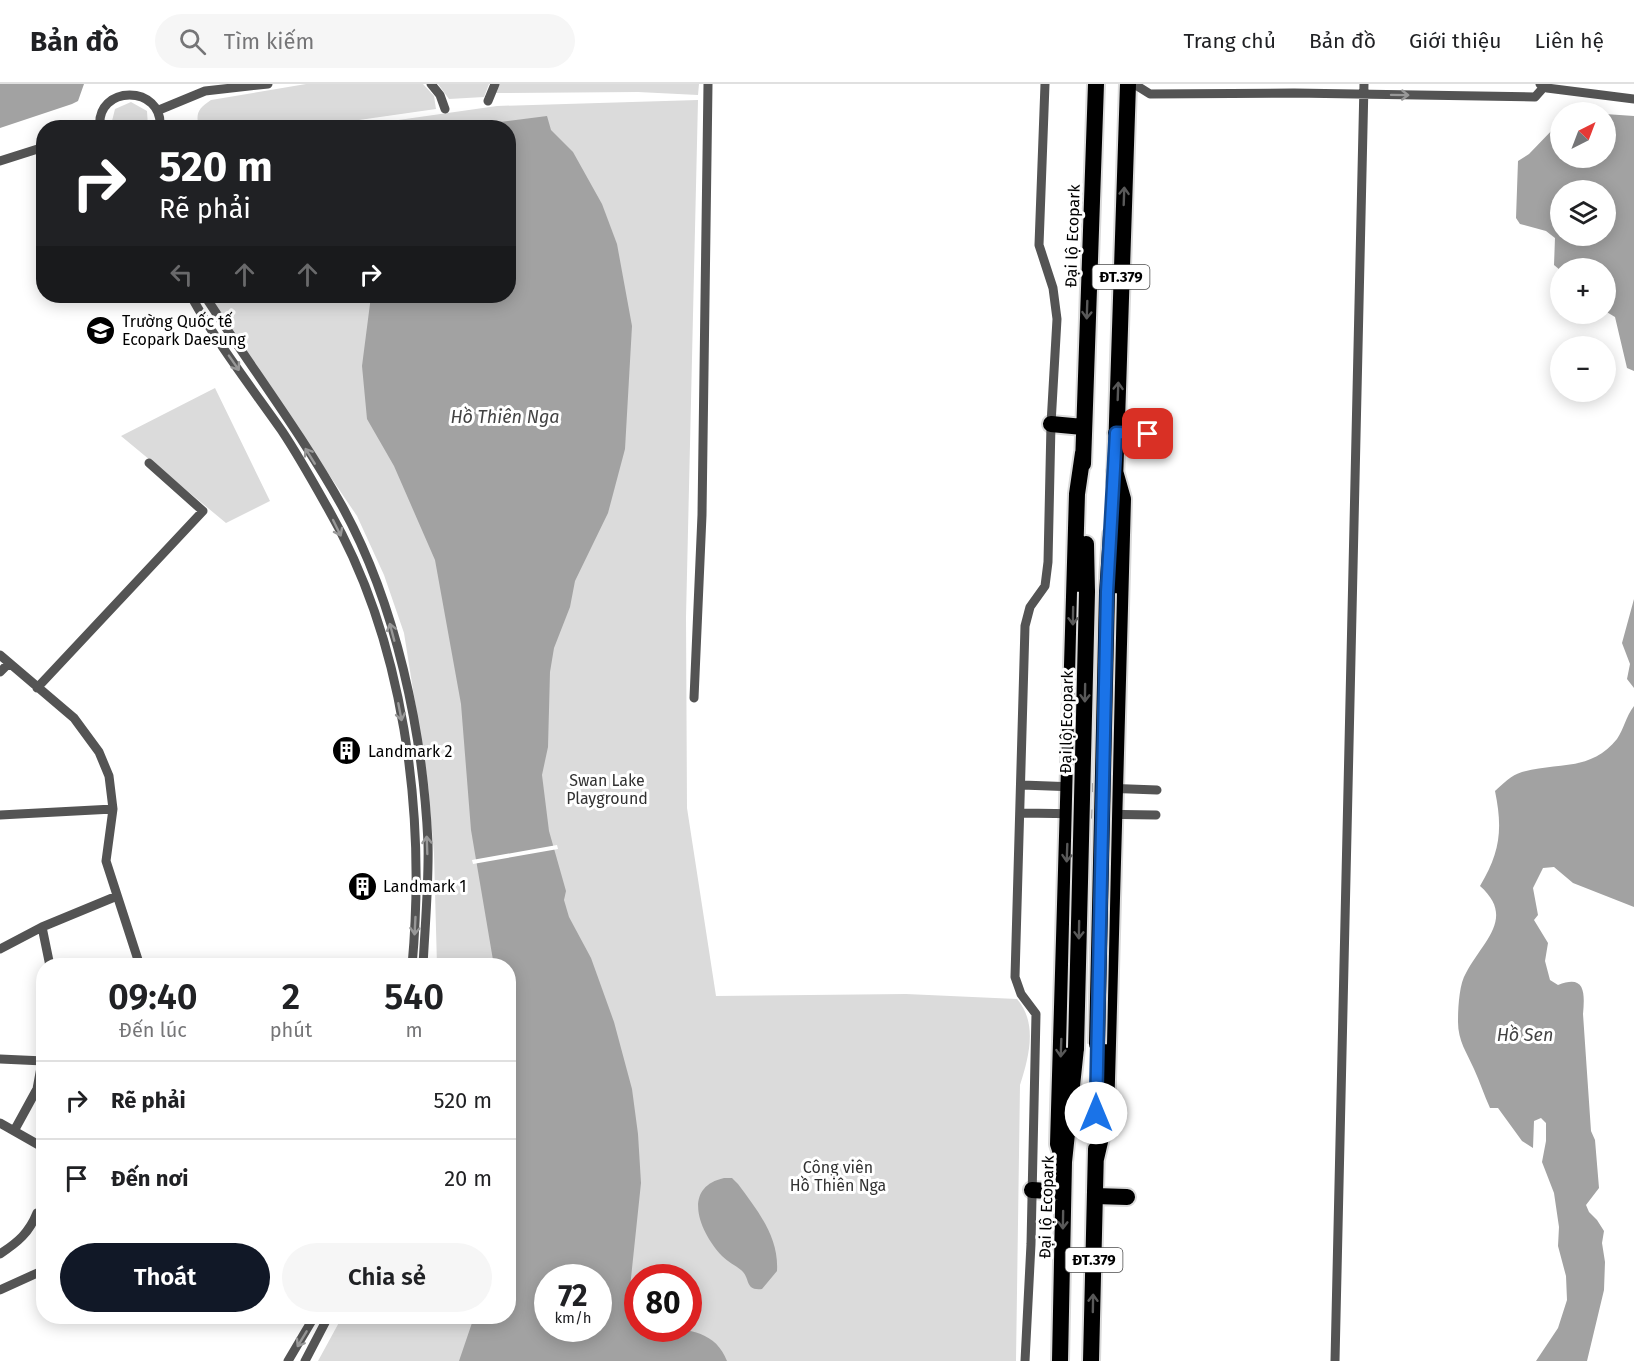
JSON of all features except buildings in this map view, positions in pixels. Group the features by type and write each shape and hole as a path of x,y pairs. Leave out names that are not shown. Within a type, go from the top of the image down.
{"highway":[{"name":"Đại lộ Ecopark","path":"1060,1361 1064,1162 1076,1048 1087,592 1083,427 1095,84"},
{"name":"ĐT.379","path":"1091,1361 1107,592 1115,471 1128,84"},
{"path":"1051,424 1083,427"},
{"path":"1116,433 1148,434"},
{"path":"1064,1162 1058,1144 1077,494 1083,453"},
{"path":"1096,1159 1106,1116 1123,499 1115,471"},
{"path":"1032,1190 1063,1192"},
{"path":"1095,1196 1127,1197"}],"street":[{"path":"159,110 205,91 268,84"},
{"path":"431,84 440,94 445,109"},
{"path":"488,101 495,84"},
{"path":"694,698 702,503 708,84"},
{"path":"1025,1361 1036,1014 1021,994 1015,977 1025,626 1030,607 1045,586 1057,319 1053,288 1039,245 1045,84"},
{"path":"1134,84 1150,94 1364,89 1535,97 1544,86 1634,99"},
{"path":"100,120 104,104 117,89 129,87 150,98 159,110 160,120"},
{"path":"1335,1361 1364,89"},
{"path":"0,161 36,150"},
{"path":"197,303 284,434 328,508 370,600 397,693 406,743 417,849 412,958"},
{"path":"210,303 342,505 362,546 381,596 408,692 421,760 427,870 423,958"},
{"path":"284,434 293,428"},
{"path":"38,688 203,511 149,463"},
{"path":"370,600 381,596"},
{"path":"0,655 74,718 99,752 109,776 113,809 106,861 137,958"},
{"path":"0,672 9,663"},
{"path":"1022,785 1157,790"},
{"path":"0,815 113,809"},
{"path":"1021,813 1156,815"},
{"path":"417,869 427,870"},
{"path":"0,949 42,927 117,896"},
{"path":"42,927 48,958"},
{"path":"0,1059 36,1058"},
{"path":"14,1131 36,1089"},
{"path":"0,1123 36,1143"},
{"path":"0,1254 22,1238 31,1228 36,1216"},
{"path":"0,1290 36,1274"},
{"path":"288,1361 310,1324"},
{"path":"305,1361 324,1324"}],"green space":[{"path":"306,84 423,84 434,96 436,109 359,120 198,120 199,111 211,100"},
{"path":"438,84 489,84 484,97 449,99"},
{"path":"498,84 699,84 698,95 638,92 494,93"},
{"name":"Công viên Hồ Thiên Nga","path":"698,100 686,617 687,808 716,996 906,994 1017,999 1028,1019 1030,1040 1020,1085 1016,1361 318,1361 338,1324 516,1324 516,958 437,958 434,854 428,784 404,633 384,575 357,516 213,303 516,303 516,120 398,120 497,106"},
{"path":"131,102 147,111 148,120 112,120 115,109"},
{"path":"215,388 270,501 226,523 121,436"}],"water":[{"path":"0,84 84,84 78,101 0,128"},
{"path":"1616,115 1634,116 1634,371 1627,368 1616,321 1616,258 1554,258 1555,246 1616,246 1616,180 1550,180 1550,234 1520,224 1516,218 1518,161 1529,154 1550,132 1550,168 1616,168"},
{"name":"Hồ Thiên Nga","path":"547,116 551,130 573,152 602,204 617,244 632,326 625,449 608,513 575,581 570,607 554,648 550,672 548,747 542,775 549,831 566,891 564,900 569,917 591,958 614,1022 632,1089 641,1183 632,1264 624,1264 624,1342 702,1342 702,1335 712,1340 727,1361 459,1361 472,1324 516,1324 516,958 493,958 471,830 461,704 435,560 394,466 367,419 362,366 370,303 516,303 515,120"},
{"path":"1634,599 1634,688 1627,679 1630,664 1622,643"},
{"name":"Hồ Sen","path":"1634,706 1634,907 1573,883 1554,867 1543,868 1533,888 1538,915 1534,920 1548,943 1545,961 1550,980 1558,985 1574,982 1581,987 1583,992 1591,1131 1595,1140 1599,1188 1586,1205 1604,1231 1602,1243 1605,1262 1604,1290 1587,1361 1536,1361 1558,1328 1567,1300 1566,1276 1558,1246 1559,1227 1554,1193 1542,1162 1546,1141 1546,1123 1541,1118 1534,1121 1533,1148 1522,1141 1498,1108 1490,1108 1463,1047 1458,1029 1460,990 1466,973 1493,930 1496,919 1490,898 1480,886 1492,862 1498,840 1499,818 1495,791 1518,773 1573,764 1596,757 1617,739"},
{"path":"732,1178 738,1184 760,1214 775,1247 777,1271 762,1289 750,1286 744,1273 722,1256 707,1236 702,1224 698,1201 702,1191 710,1183"}],"pier":[{"path":"557,845 558,849 473,864 472,860"}],"place":[{"name":"Trường Quốc tế Ecopark Daesung","path":"101,330"},
{"name":"Landmark 2","path":"347,751"},
{"name":"Landmark 1","path":"362,886"}],"route":[{"path":"1096,1113 1107,592 1116,433 1148,434"}],"park label":[{"name":"Swan Lake Playground","path":"607,789"}]}
